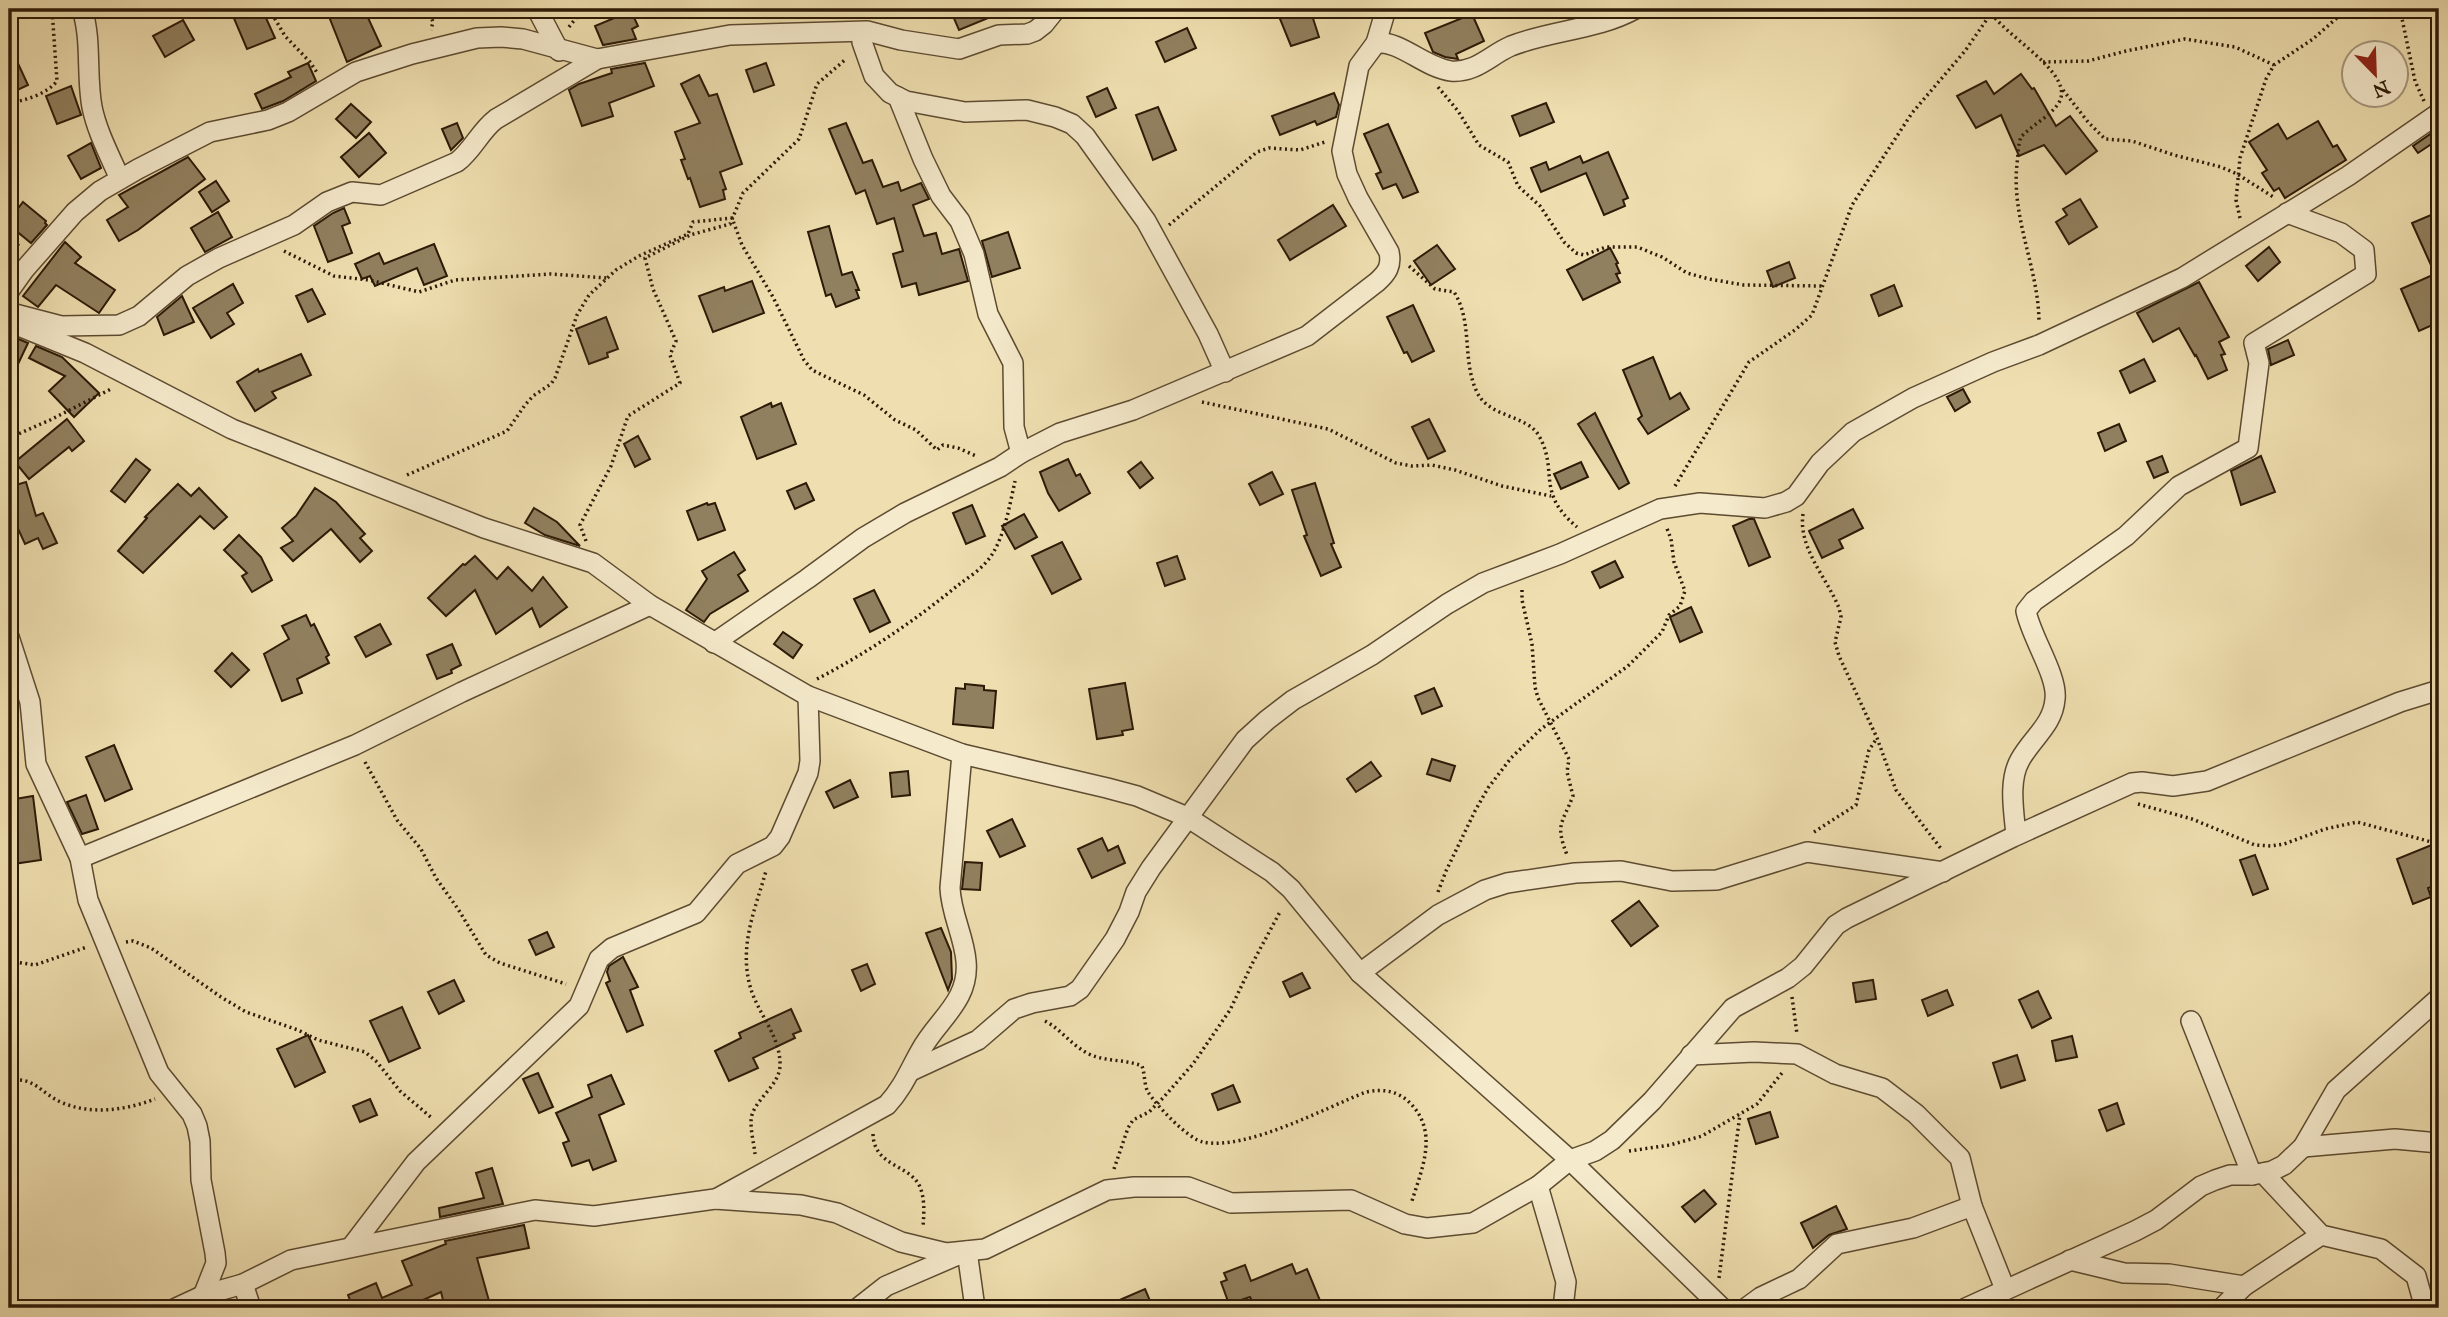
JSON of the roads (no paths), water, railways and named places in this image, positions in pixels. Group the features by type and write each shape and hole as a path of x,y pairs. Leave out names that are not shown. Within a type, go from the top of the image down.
{"street":[{"path":"82,9 86,24 92,106 97,126 120,179"},
{"path":"537,9 559,51"},
{"path":"9,312 61,326 119,325 139,316 187,276 219,258 294,225 327,202 352,192 381,195 457,162 496,119 597,59 730,35 867,31 901,40 959,49 999,35 1035,31 1056,9"},
{"path":"713,643 887,523 1069,430 1133,410 1307,336 1386,274 1391,262 1389,252 1347,174 1342,152 1359,66 1376,43 1386,9"},
{"path":"1376,43 1388,43 1427,63 1451,71 1466,70 1480,65 1507,48 1606,22 1635,9"},
{"path":"9,291 75,212 100,191 210,132 268,120 288,112 365,68 477,38 501,37 523,39 559,51 597,59"},
{"path":"862,42 874,76 890,93 906,101 965,112 1027,110 1072,124 1085,136 1119,180 1155,236 1208,334 1225,372"},
{"path":"898,97 923,159 941,196 960,222 974,254 988,314 1013,363 1014,427 1021,453"},
{"path":"911,1071 978,1040 1014,1009 1070,996 1080,989 1115,939 1140,885 1188,817 1245,740 1293,700 1372,655 1456,598 1483,583 1597,538 1660,509 1700,503 1765,508 1796,496 1820,463 1853,432 1913,398 1993,362 2039,345 2182,278 2348,176 2435,116"},
{"path":"2017,835 2013,796 2019,762 2052,718 2056,696 2026,611 2034,601 2126,536 2179,486 2248,448 2259,363 2254,343 2366,274 2364,250 2341,233 2292,210"},
{"path":"9,322 85,353 232,429 484,528 593,563 650,605 803,693 962,754 1137,796 1188,817 1272,872 1292,889 1360,973 1570,1160 1719,1305"},
{"path":"80,858 355,745 650,605"},
{"path":"9,637 30,702 36,764 80,858 85,889 159,1073 192,1114 201,1142 201,1180 216,1263 201,1302"},
{"path":"176,1308 201,1302 290,1260 535,1210 594,1216 715,1199 801,1205 837,1213 901,1242 946,1253 985,1249 1107,1190 1134,1187 1188,1187 1231,1203 1351,1200 1405,1224 1427,1228 1473,1223 1538,1186 1570,1160 1595,1151 1628,1127 1733,1008 1788,978 1802,966 1836,925 1847,918 2017,835 2132,783 2173,786 2207,781 2400,702 2439,690"},
{"path":"352,1247 406,1173 579,1006 599,958 612,948 695,913 737,864 773,846 780,837 808,773 811,749 803,693"},
{"path":"715,1199 881,1109 899,1093 921,1048 954,1007 964,988 967,962 951,907 950,888 962,754"},
{"path":"1360,973 1438,915 1477,894 1507,883 1575,873 1620,872 1672,881 1717,880 1815,852 1866,863 1949,870"},
{"path":"1966,1308 2156,1220 2202,1186 2230,1175 2257,1174 2284,1164 2303,1147 2336,1090 2439,999"},
{"path":"2191,1021 2257,1174 2321,1235 2381,1249 2416,1276 2425,1308"},
{"path":"1690,1055 1754,1052 1794,1054 1835,1074 1882,1088 1916,1114 1960,1158 1972,1206 2005,1289"},
{"path":"2303,1147 2395,1139 2439,1143"},
{"path":"1538,1186 1566,1282 1563,1308"},
{"path":"1746,1308 1761,1297 1799,1279 1837,1244 1913,1228 1972,1206"},
{"path":"2222,1308 2244,1286 2321,1235"},
{"path":"858,1308 886,1286 967,1251"},
{"path":"967,1251 975,1308"},
{"path":"2070,1260 2124,1273 2169,1274 2244,1286"},
{"path":"243,1283 251,1308"}]}
